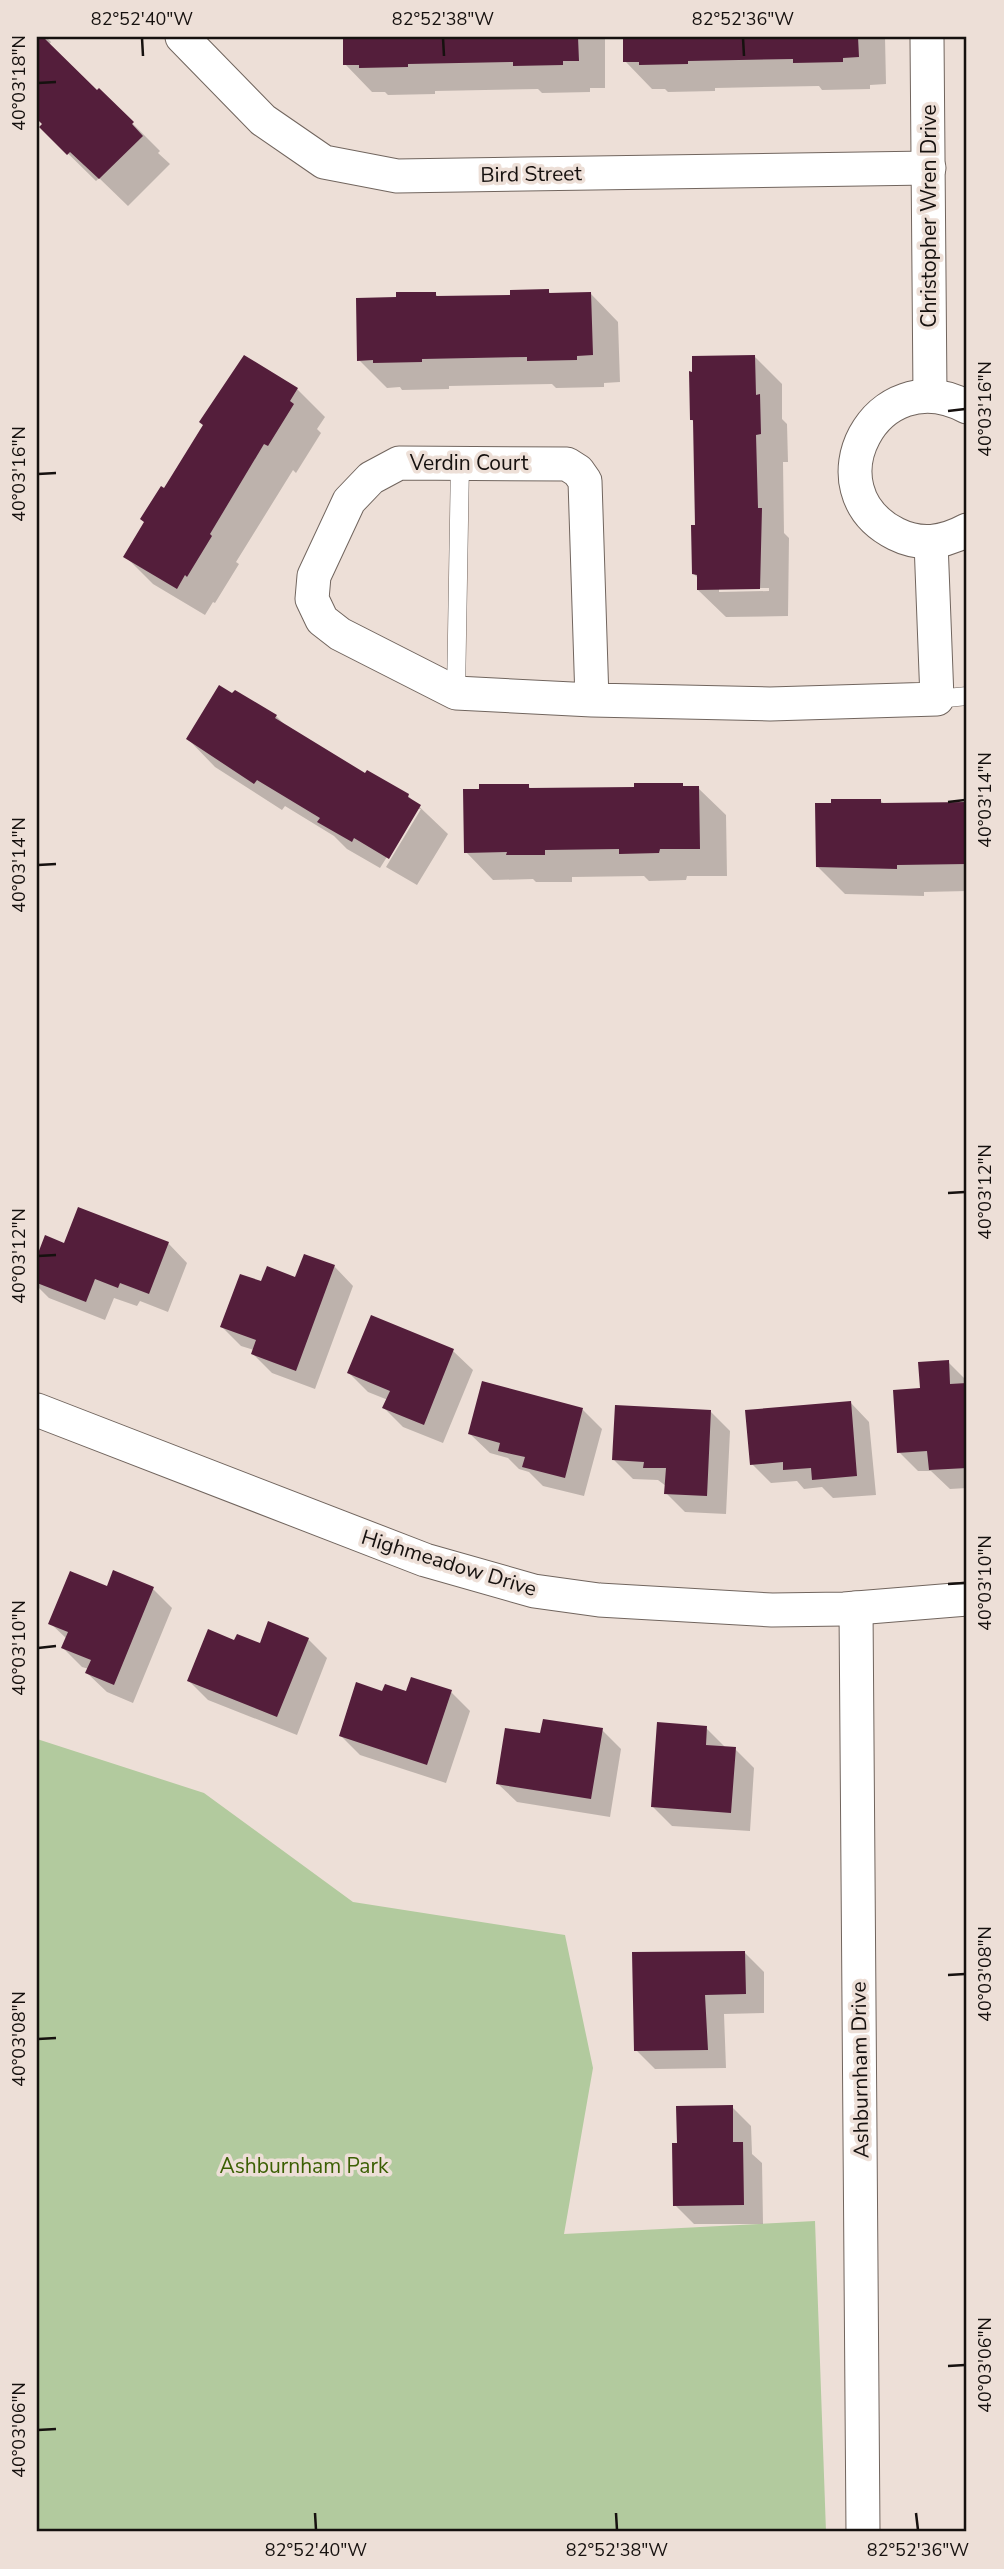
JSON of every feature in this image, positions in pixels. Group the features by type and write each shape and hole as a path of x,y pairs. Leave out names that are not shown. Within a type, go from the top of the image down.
{"street":[{"name":"Bird Street","path":"182,37 263,120 324,162 397,176 929,168"},
{"name":"Christopher Wren Drive","path":"927,37 930,395"},
{"path":"967,407 953,399 930,395 907,398 885,409 869,426 858,446 854,470 859,492 869,513 887,529 908,540 931,542 953,538 967,530"},
{"name":"Verdin Court","path":"592,700 585,481 578,471 567,464 399,463 371,478 349,501 314,576 312,599 322,620 340,634 456,693 592,700 770,704 952,697 931,542"},
{"name":"Highmeadow Drive","path":"37,1410 425,1560 534,1591 599,1601 772,1609 856,1608 967,1599"},
{"name":"Ashburnham Drive","path":"856,1608 863,2532"}],"lane":[{"path":"456,693 460,463"}],"green space":[{"name":"Ashburnham Park","path":"37,1739 204,1793 353,1902 565,1935 593,2068 564,2234 815,2221 826,2532 37,2532"}],"building":[{"path":"37,37 43,37 97,90 99,88 134,122 132,124 143,136 99,179 70,152 67,155 39,127 42,124 37,119"},
{"path":"343,37 578,37 579,61 563,61 563,65 513,66 513,62 359,68 359,65 343,65"},
{"path":"623,37 858,37 859,57 843,58 843,62 793,63 793,59 639,65 639,62 623,62"},
{"path":"549,289 549,293 591,292 593,355 577,356 577,360 527,361 527,357 422,359 422,362 357,361 356,298 396,297 396,292 436,292 436,296 510,295 510,290"},
{"path":"244,355 298,388 290,401 294,404 268,446 264,444 210,534 212,536 177,589 123,557 144,522 140,519 161,486 164,488 203,425 199,422"},
{"path":"755,355 761,434 756,435 758,508 762,508 760,589 697,590 697,575 692,574 691,525 695,525 689,371 692,372 692,356"},
{"path":"219,685 232,693 235,690 365,773 367,770 409,794 408,797 421,805 389,859 354,838 352,842 317,822 320,818 257,780 254,784 186,739"},
{"path":"634,783 683,783 683,786 699,786 700,849 660,849 659,853 619,854 619,849 545,850 545,855 464,853 463,789 479,789 479,784 529,784 529,788 634,787"},
{"path":"831,799 881,799 881,803 967,802 967,864 897,865 897,869 816,867 815,803 831,803"},
{"path":"78,1207 169,1242 149,1294 120,1283 118,1288 95,1279 86,1302 37,1283 37,1256 45,1235 64,1243"},
{"path":"304,1254 335,1265 296,1371 251,1354 256,1340 220,1327 240,1274 261,1281 267,1266 295,1277"},
{"path":"371,1315 454,1349 424,1425 382,1408 390,1391 347,1373"},
{"path":"949,1360 950,1384 967,1383 967,1468 929,1470 927,1451 897,1453 893,1390 920,1388 918,1362"},
{"path":"482,1381 583,1408 565,1478 522,1467 525,1457 498,1451 500,1443 468,1434"},
{"path":"851,1401 857,1476 812,1480 811,1468 783,1470 783,1462 750,1465 745,1410"},
{"path":"615,1405 711,1410 707,1496 664,1494 666,1468 643,1468 644,1462 612,1460"},
{"path":"113,1570 154,1587 114,1685 85,1673 91,1660 61,1648 68,1632 48,1624 70,1571 107,1586"},
{"path":"268,1621 309,1638 277,1717 187,1681 208,1629 234,1640 237,1634 260,1643"},
{"path":"411,1677 452,1690 427,1765 339,1736 356,1682 382,1691 385,1684 406,1691"},
{"path":"543,1719 603,1728 591,1799 496,1784 505,1728 540,1733"},
{"path":"657,1722 707,1726 706,1745 736,1747 731,1813 651,1807"},
{"path":"745,1951 746,1994 705,1995 708,2050 634,2051 632,1952"},
{"path":"733,2105 733,2142 743,2142 744,2205 673,2206 672,2143 677,2143 676,2106"}]}
